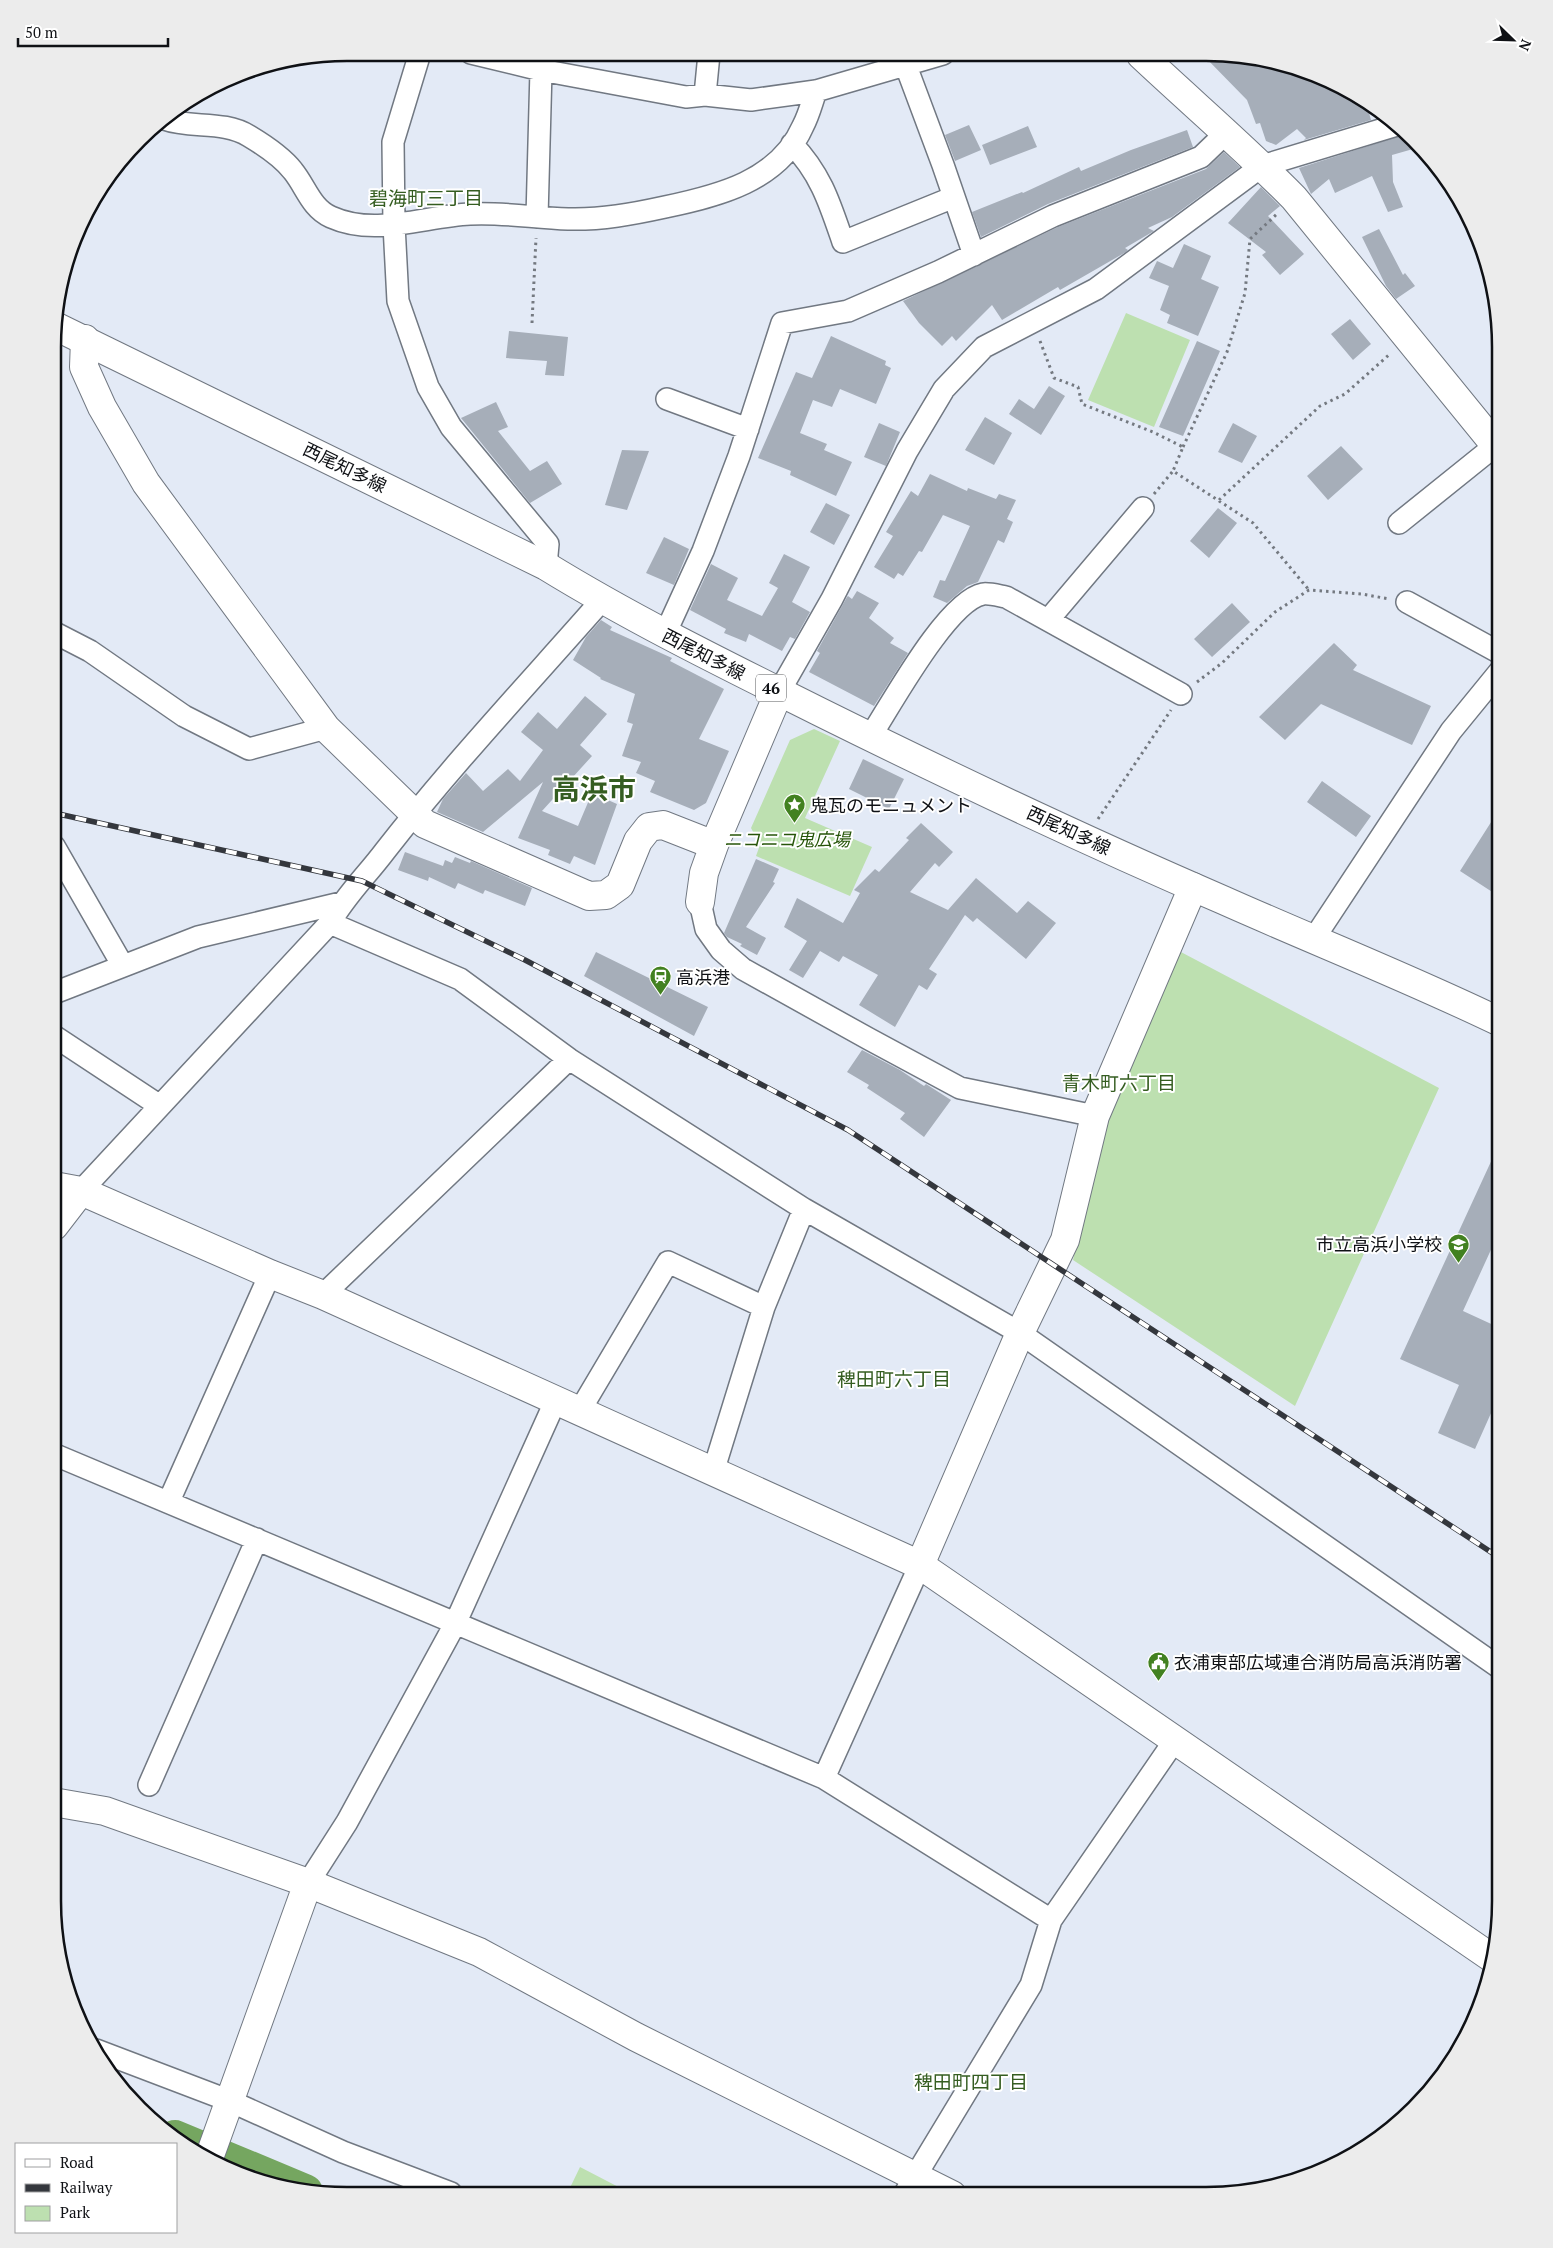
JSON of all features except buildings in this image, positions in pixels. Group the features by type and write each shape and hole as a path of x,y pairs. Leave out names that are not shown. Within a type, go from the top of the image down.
{"street":[{"path":"418,61 394,142 394,225 398,301 428,388 451,427 548,544 546,566"},
{"path":"504,61 541,70 686,96 705,95 751,100 816,91 921,61"},
{"path":"705,95 708,61"},
{"path":"1147,61 1262,166 1294,198 1492,441"},
{"path":"906,66 974,255"},
{"path":"537,217 541,70"},
{"path":"173,120 233,129 241,132 292,169 306,194 318,208 331,217 361,224 394,225 468,214 490,213 569,219 606,218 712,197 734,189 757,177 776,162 792,144 803,127 816,91"},
{"path":"1095,1116 960,1088 743,969 722,950 706,929 700,902 704,873 779,692 832,599 907,450 944,389 984,347 1096,288 1262,166 1389,128"},
{"path":"665,634 702,551 748,429 782,323 848,311 974,255 1053,216 1201,157 1225,134"},
{"path":"792,144 808,160 824,189 843,242 954,197"},
{"name":"西尾知多線","path":"62,329 546,566 602,600 665,634 870,737 1086,839 1492,1018"},
{"path":"85,339 84,367 102,408 146,483 326,728 425,824 589,896 606,896 620,885 638,841 649,827 663,825 714,845"},
{"path":"667,399 748,429"},
{"path":"1399,523 1492,453"},
{"path":"1049,619 1143,508"},
{"path":"870,737 941,627 962,605 984,594 1006,597 1049,619 1181,694"},
{"path":"61,1217 81,1191 330,923 341,903 362,881 414,814 602,600"},
{"path":"1407,602 1492,648"},
{"path":"61,636 90,650 184,716 249,749 326,728"},
{"path":"1313,940 1452,731 1492,681"},
{"path":"61,858 123,966"},
{"path":"824,1778 920,1565 1020,1332 1065,1240 1095,1116 1193,887"},
{"path":"61,990 198,937 341,903"},
{"path":"330,923 460,979 569,1059 804,1209 1020,1332 1492,1662"},
{"path":"61,1041 160,1106"},
{"path":"323,1295 569,1059"},
{"path":"61,1187 81,1191 270,1274 323,1295 567,1407 920,1565 1487,1951"},
{"path":"713,1472 764,1307 804,1209"},
{"path":"211,2152 308,1883 347,1822 455,1624 567,1407 668,1262 764,1307"},
{"path":"169,1501 270,1274"},
{"path":"61,1457 169,1501 455,1624 824,1778 1051,1920"},
{"path":"149,1785 257,1539"},
{"path":"61,1803 105,1811 308,1883 479,1952 909,2185 1031,1985 1051,1920 1175,1740"},
{"path":"105,2054 230,2101 343,2152 435,2187"}],"path":[{"path":"1143,508 1173,471 1227,352 1245,293 1250,239 1294,198"},
{"path":"532,323 537,217"},
{"path":"1038,335 1054,378 1078,387 1082,404 1153,432 1183,447"},
{"path":"1219,500 1320,406 1345,394 1408,338"},
{"path":"1173,471 1253,523 1309,590"},
{"path":"1086,839 1181,694 1222,663 1275,612 1309,590 1362,594 1407,602"}],"green space":[{"path":"1126,313 1190,340 1154,427 1088,400"},
{"name":"ニコニコ鬼広場","path":"814,729 840,741 805,818 872,847 850,896 756,856 760,845 751,828 790,740"},
{"path":"1179,951 1439,1088 1295,1406 1073,1260 1104,1127"},
{"path":"580,2167 619,2187 570,2187"}],"waterway":[{"path":"223,2158 261,2174"}],"railway":[{"path":"61,815 362,881 525,960 848,1130 1492,1553"}],"place":[{"name":"鬼瓦のモニュメント","path":"794,824"},
{"name":"高浜港","path":"660,996"},
{"name":"市立高浜小学校","path":"1458,1263"},
{"name":"衣浦東部広域連合消防局高浜消防署","path":"1158,1681"}],"district":[{"name":"碧海町三丁目","path":"426,197"},
{"name":"高浜市","path":"594,788"},
{"name":"青木町六丁目","path":"1119,1082"},
{"name":"稗田町六丁目","path":"894,1378"},
{"name":"稗田町四丁目","path":"971,2081"}]}
